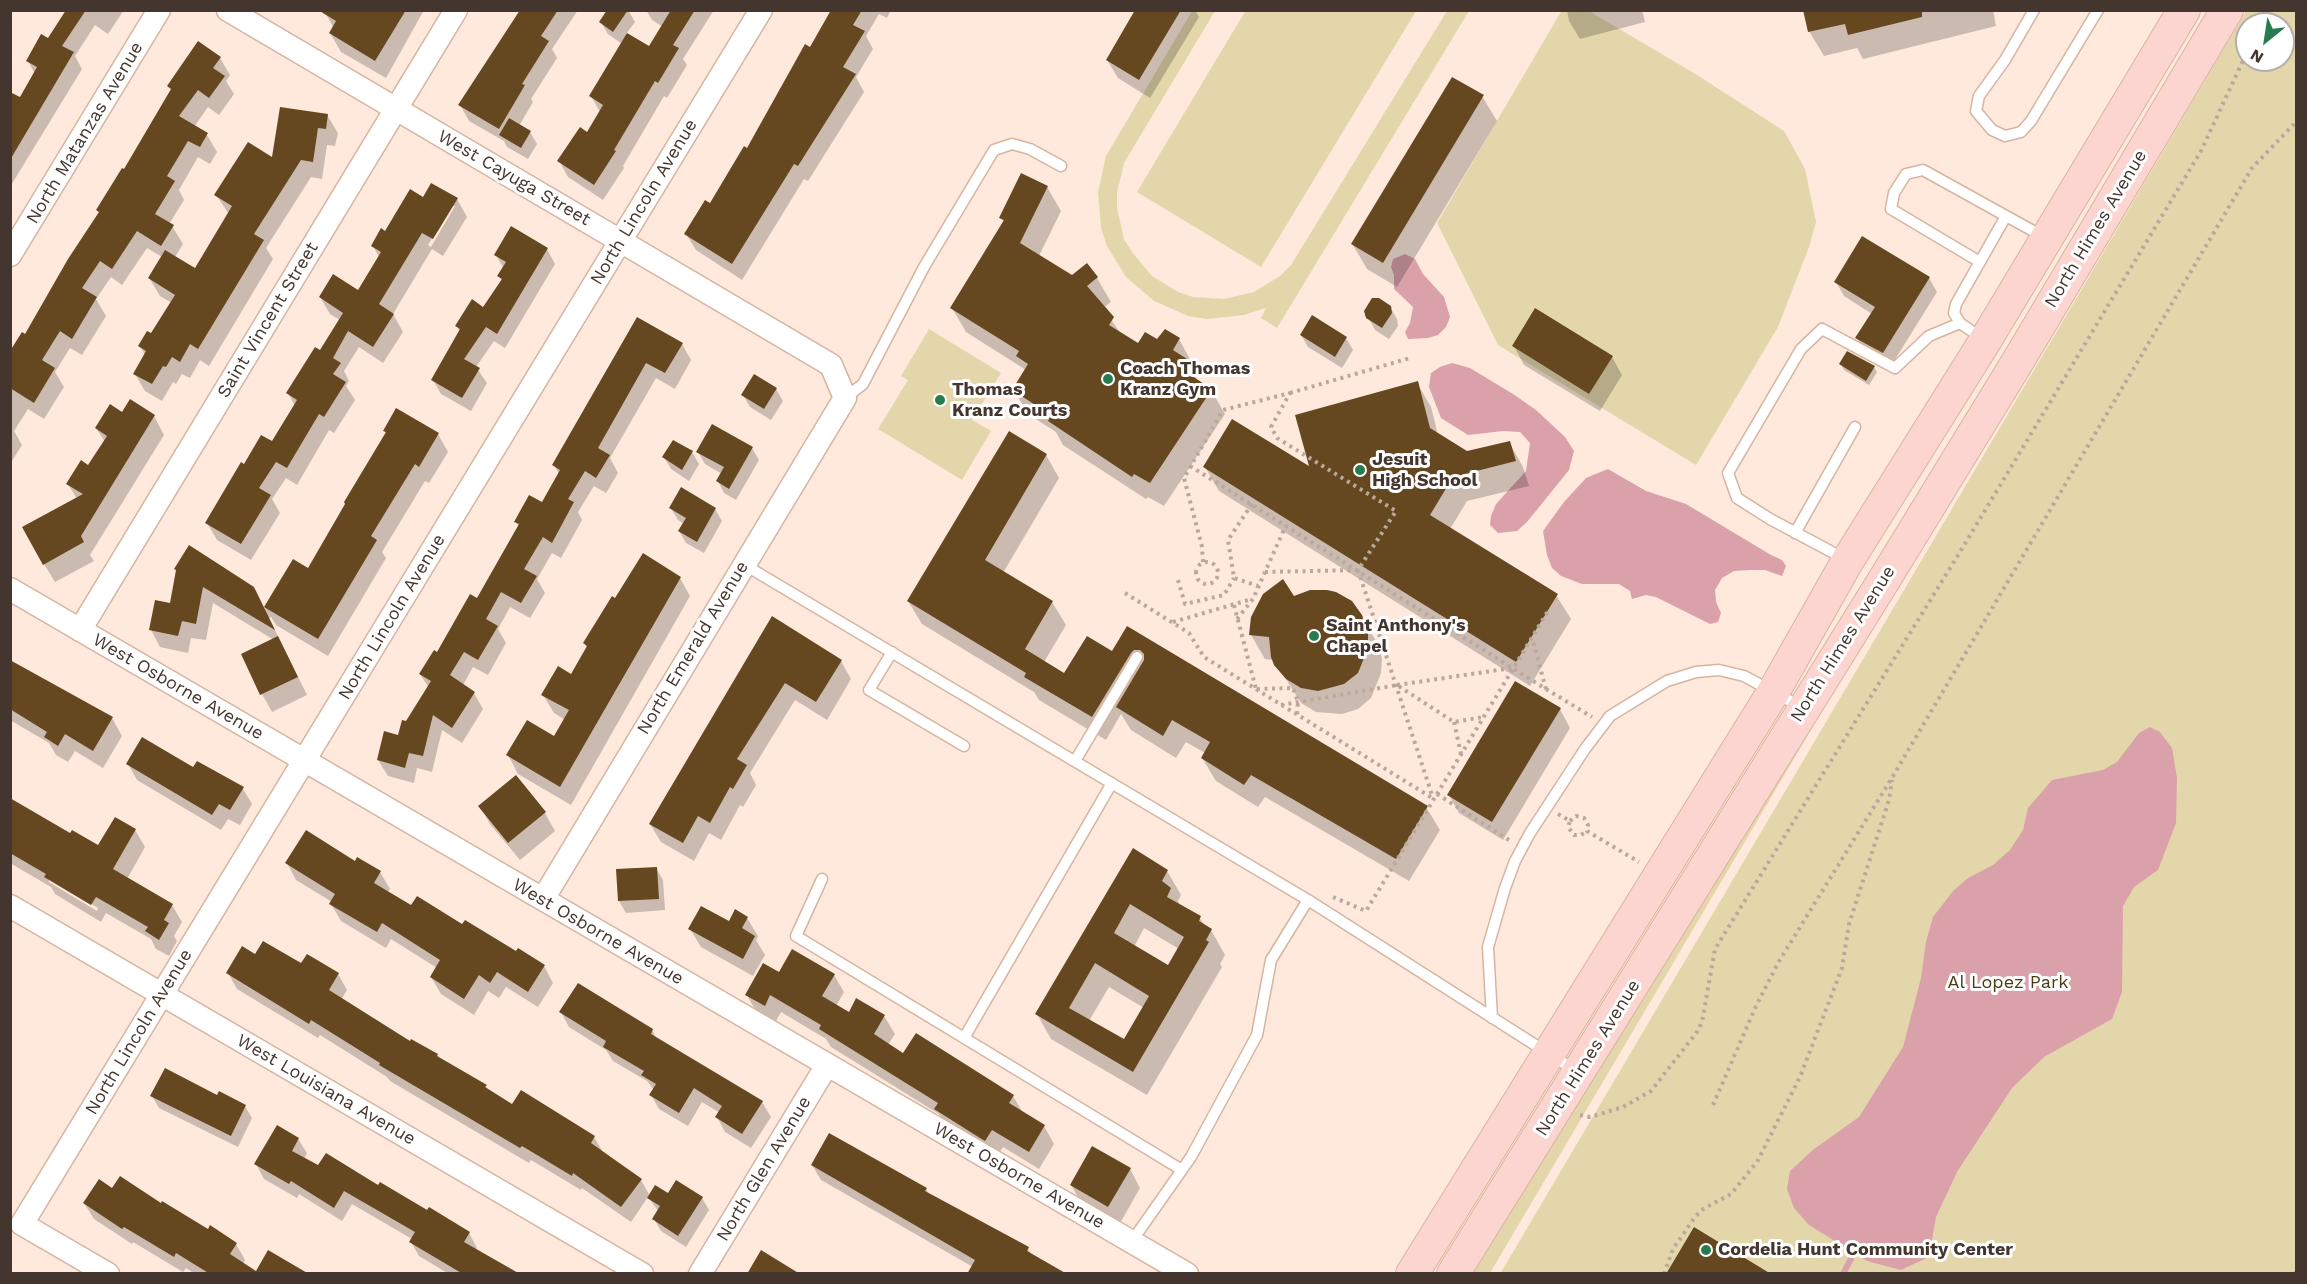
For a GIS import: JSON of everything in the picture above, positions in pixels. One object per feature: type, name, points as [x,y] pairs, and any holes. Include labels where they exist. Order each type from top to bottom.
[{"type":"street","name":"North Matanzas Avenue","points":[[10,255],[159,10]]},
{"type":"street","name":"West Cayuga Street","points":[[228,10],[831,365],[844,398]]},
{"type":"street","name":"Saint Vincent Street","points":[[80,630],[456,10]]},
{"type":"street","name":"North Lincoln Avenue","points":[[108,1274],[22,1224],[761,10]]},
{"type":"street","name":"North Himes Avenue","points":[[1412,1274],[1774,691],[1848,560],[1985,341],[2184,10]]},
{"type":"street","name":"North Himes Avenue","points":[[1453,1274],[1884,580],[2018,361],[2227,10]]},
{"type":"street","points":[[2127,106],[2159,122]]},
{"type":"street","points":[[1985,341],[2018,361]]},
{"type":"street","name":"North Emerald Avenue","points":[[543,899],[844,398]]},
{"type":"street","points":[[1848,560],[1884,580]]},
{"type":"street","name":"West Osborne Avenue","points":[[10,590],[1187,1274]]},
{"type":"street","name":"West Louisiana Avenue","points":[[10,906],[642,1274]]},
{"type":"street","name":"North Glen Avenue","points":[[700,1274],[827,1065]]},
{"type":"lane","points":[[2034,10],[2005,60],[1979,96],[1976,111],[1992,130],[2005,136],[2021,132],[2031,121],[2098,10]]},
{"type":"lane","points":[[844,398],[863,384],[924,267],[994,150],[1012,144],[1030,149],[1061,166]]},
{"type":"lane","points":[[1980,262],[1891,209],[1894,193],[1906,174],[1923,170],[2047,239]]},
{"type":"lane","points":[[1985,341],[1960,322],[1954,313],[1956,304],[2006,216]]},
{"type":"lane","points":[[1848,560],[1795,533],[1737,498],[1728,473],[1801,349],[1822,329],[1895,368],[1929,336],[1960,322]]},
{"type":"lane","points":[[1795,533],[1855,427]]},
{"type":"lane","points":[[743,564],[1308,900],[1579,1073]]},
{"type":"lane","points":[[892,652],[869,690],[964,746]]},
{"type":"lane","points":[[1075,761],[1137,657]]},
{"type":"lane","points":[[1492,1018],[1488,947],[1505,888],[1523,848],[1547,808],[1585,749],[1610,716],[1667,681],[1696,672],[1719,670],[1744,675],[1803,708]]},
{"type":"lane","points":[[964,1038],[1112,783]]},
{"type":"lane","points":[[822,879],[796,936],[1182,1170]]},
{"type":"lane","points":[[1132,1241],[1182,1170],[1257,1035],[1271,960],[1308,900]]},
{"type":"path","points":[[1572,1110],[1585,1117],[1590,1117],[1640,1099],[1651,1091],[1696,1032],[1702,1022],[1715,950],[1960,552],[2201,151],[2238,72]]},
{"type":"path","points":[[1713,1105],[1755,1006],[1778,963],[1893,776],[2252,168],[2296,122]]},
{"type":"path","points":[[1203,562],[1211,562],[1217,566],[1218,578],[1212,583],[1204,584],[1198,579],[1196,570],[1203,562],[1202,546],[1184,478],[1223,410],[1410,358]]},
{"type":"path","points":[[1290,393],[1271,427],[1277,438],[1396,511],[1358,570]]},
{"type":"path","points":[[1190,466],[1604,724]]},
{"type":"path","points":[[1178,580],[1185,604],[1224,595],[1234,578],[1228,540],[1252,504]]},
{"type":"path","points":[[1237,619],[1252,599],[1286,525]]},
{"type":"path","points":[[1264,572],[1358,570]]},
{"type":"path","points":[[1358,570],[1434,799]]},
{"type":"path","points":[[1234,578],[1258,586]]},
{"type":"path","points":[[1125,593],[1189,633],[1204,657],[1434,799]]},
{"type":"path","points":[[1172,622],[1252,599]]},
{"type":"path","points":[[1234,605],[1256,690]]},
{"type":"path","points":[[1366,911],[1548,611]]},
{"type":"path","points":[[1532,637],[1546,689]]},
{"type":"path","points":[[1281,705],[1513,668]]},
{"type":"path","points":[[1397,685],[1454,722],[1484,717]]},
{"type":"path","points":[[1256,690],[1293,688],[1298,702],[1297,715]]},
{"type":"path","points":[[1454,722],[1461,754]]},
{"type":"path","points":[[1664,1274],[1673,1249],[1695,1217],[1703,1209],[1731,1194],[1757,1162],[1800,1077],[1842,968],[1849,924],[1889,800],[1893,776]]},
{"type":"path","points":[[1437,794],[1523,848]]},
{"type":"path","points":[[1547,808],[1570,821]]},
{"type":"path","points":[[1582,816],[1588,825],[1587,831],[1581,836],[1574,835],[1568,827],[1573,817],[1582,816]]},
{"type":"path","points":[[1587,831],[1642,864]]},
{"type":"green space","points":[[1246,10],[1416,11],[1261,267],[1137,192]]},
{"type":"green space","points":[[1562,10],[1589,11],[1697,75],[1784,131],[1805,169],[1816,222],[1809,247],[1778,327],[1696,465],[1498,345],[1437,223]]},
{"type":"green space","points":[[1192,11],[1215,11],[1124,163],[1117,193],[1117,208],[1124,239],[1152,276],[1178,292],[1193,297],[1224,299],[1254,292],[1280,276],[1291,265],[1447,11],[1469,11],[1277,328],[1261,318],[1266,308],[1244,315],[1207,319],[1188,316],[1154,301],[1126,277],[1107,246],[1101,228],[1098,192],[1106,156]]},
{"type":"green space","name":"Al Lopez Park","points":[[2246,11],[2296,11],[2296,1273],[1500,1274],[2235,30],[2235,72],[2295,72],[2295,12]]},
{"type":"green space","name":"Thomas Kranz Courts","points":[[929,329],[1001,373],[972,420],[991,431],[962,480],[878,429],[908,380],[901,376]]},
{"type":"green space","points":[[2000,410],[1490,1273],[1471,1273]]},
{"type":"shaded area","points":[[1405,254],[1415,259],[1423,274],[1444,297],[1450,317],[1446,327],[1438,335],[1408,339],[1405,332],[1410,323],[1413,307],[1394,289],[1394,275],[1391,267],[1393,259]]},
{"type":"shaded area","points":[[1452,363],[1470,368],[1536,410],[1565,437],[1574,451],[1569,470],[1517,531],[1498,533],[1490,525],[1491,516],[1496,504],[1526,471],[1530,443],[1520,432],[1503,431],[1468,435],[1441,418],[1429,387],[1431,373]]},
{"type":"shaded area","points":[[1608,469],[1646,491],[1686,504],[1782,560],[1786,566],[1782,576],[1765,570],[1750,570],[1734,571],[1722,578],[1715,590],[1716,602],[1721,613],[1718,622],[1710,624],[1656,597],[1646,595],[1632,599],[1630,591],[1619,584],[1582,584],[1561,576],[1552,568],[1543,531],[1564,502],[1586,478]]},
{"type":"shaded area","points":[[2150,727],[2160,732],[2172,748],[2177,778],[2176,823],[2158,870],[2134,887],[2123,906],[2122,992],[2112,1019],[2044,1057],[2012,1088],[1957,1172],[1936,1217],[1929,1257],[1901,1270],[1867,1261],[1809,1225],[1794,1208],[1787,1189],[1790,1171],[1814,1149],[1859,1117],[1903,1047],[1921,978],[1926,942],[1933,917],[1953,891],[1968,878],[1993,865],[2010,850],[2023,830],[2028,808],[2052,780],[2103,770],[2117,762],[2139,733]]},
{"type":"building","points":[[66,10],[86,10],[62,46],[74,52],[10,160],[10,92],[20,97],[37,67],[26,61],[41,34],[48,38]]},
{"type":"building","points":[[318,10],[406,10],[375,61],[329,33],[336,21]]},
{"type":"building","points":[[520,10],[558,10],[541,36],[549,41],[522,84],[525,85],[499,129],[458,105]]},
{"type":"building","points":[[607,10],[628,10],[613,32],[599,22]]},
{"type":"building","points":[[671,10],[695,10],[673,45],[679,48],[658,83],[655,81],[594,185],[557,161],[580,127],[587,132],[603,105],[589,96],[627,33],[649,46]]},
{"type":"building","points":[[831,10],[862,10],[853,25],[865,31],[843,67],[856,74],[798,166],[794,164],[732,264],[684,234],[705,200],[710,203],[744,146],[747,148],[805,44],[810,47]]},
{"type":"building","points":[[1135,10],[1181,10],[1139,80],[1106,60]]},
{"type":"building","points":[[1803,10],[1922,10],[1922,17],[1848,35],[1845,24],[1808,32]]},
{"type":"building","points":[[198,41],[221,57],[213,68],[225,76],[209,98],[198,90],[179,116],[208,133],[200,147],[188,141],[167,176],[175,181],[155,214],[174,225],[161,246],[137,231],[112,269],[100,261],[82,288],[97,297],[72,339],[60,331],[42,360],[55,368],[34,403],[10,388],[10,351],[22,332],[25,334],[68,259],[99,212],[96,210],[122,168],[124,169],[171,89],[167,86]]},
{"type":"building","points":[[1452,77],[1484,95],[1383,263],[1351,244]]},
{"type":"building","points":[[280,107],[328,114],[326,129],[318,128],[313,162],[301,160],[254,234],[264,240],[198,349],[190,344],[180,362],[172,357],[166,367],[163,366],[152,384],[133,374],[146,351],[138,346],[147,331],[151,333],[175,295],[148,278],[165,250],[195,268],[232,206],[214,195],[248,142],[272,157]]},
{"type":"building","points":[[509,118],[531,131],[521,148],[499,135]]},
{"type":"building","name":"Coach Thomas Kranz Gym","points":[[1021,173],[1048,186],[1020,243],[1072,275],[1087,263],[1098,277],[1087,286],[1114,317],[1109,325],[1138,343],[1145,332],[1157,339],[1165,329],[1180,338],[1173,350],[1187,359],[1181,369],[1212,389],[1150,483],[1134,474],[1132,477],[1048,421],[1051,415],[1012,390],[1028,364],[1016,356],[1019,351],[950,308],[1004,220],[999,218]]},
{"type":"building","points":[[431,183],[458,198],[433,239],[422,233],[379,304],[394,314],[373,347],[348,331],[333,358],[341,363],[333,374],[346,382],[324,417],[319,414],[287,468],[276,462],[259,488],[271,495],[241,544],[205,523],[241,462],[244,464],[261,435],[272,441],[297,400],[286,393],[315,347],[320,350],[343,313],[319,297],[333,274],[358,290],[381,252],[371,246],[381,228],[385,231],[410,189],[423,197]]},
{"type":"building","points":[[511,226],[548,248],[497,334],[486,327],[464,359],[480,368],[462,398],[431,380],[460,329],[455,326],[472,299],[483,307],[502,279],[497,276],[506,262],[494,255]]},
{"type":"building","points":[[1862,236],[1930,277],[1883,353],[1855,338],[1875,307],[1834,282]]},
{"type":"building","points":[[1372,298],[1379,298],[1391,306],[1392,313],[1382,328],[1366,318],[1364,311]]},
{"type":"building","points":[[1535,308],[1613,356],[1589,394],[1512,346]]},
{"type":"building","points":[[1312,315],[1347,337],[1335,357],[1300,335]]},
{"type":"building","points":[[637,317],[683,343],[665,373],[646,363],[598,448],[610,455],[596,478],[585,471],[568,499],[574,502],[552,543],[543,537],[524,569],[537,576],[521,603],[501,592],[486,619],[498,626],[478,660],[464,652],[450,675],[475,692],[452,728],[433,715],[423,756],[409,753],[405,768],[377,760],[384,731],[398,735],[402,720],[406,721],[431,681],[419,674],[434,650],[437,652],[470,594],[477,598],[519,524],[514,522],[529,495],[542,502],[560,470],[552,465]]},
{"type":"building","points":[[1847,351],[1875,366],[1866,381],[1839,364]]},
{"type":"building","points":[[754,374],[777,388],[764,409],[741,395]]},
{"type":"building","points":[[1418,381],[1430,428],[1467,451],[1510,441],[1516,461],[1453,477],[1430,515],[1558,594],[1516,662],[1203,467],[1232,419],[1309,466],[1295,415]]},
{"type":"building","points":[[130,399],[155,415],[81,536],[84,542],[43,565],[22,527],[83,494],[66,484],[81,460],[88,465],[107,436],[95,428],[110,404],[122,412]]},
{"type":"building","points":[[396,408],[439,433],[419,467],[415,464],[371,536],[377,540],[318,639],[264,607],[293,559],[308,568],[386,432],[383,431]]},
{"type":"building","points":[[712,424],[753,447],[729,489],[716,481],[724,467],[696,452]]},
{"type":"building","points":[[1009,431],[1047,454],[985,560],[1053,601],[1025,649],[1064,673],[1087,636],[1112,651],[1127,626],[1428,806],[1396,859],[1251,775],[1244,785],[1201,758],[1210,742],[1172,720],[1163,736],[1116,707],[1144,660],[1144,654],[1140,650],[1134,650],[1131,653],[1092,717],[1024,677],[1026,673],[907,601]]},
{"type":"building","points":[[673,440],[693,451],[682,470],[662,457]]},
{"type":"building","points":[[681,487],[716,508],[697,542],[678,531],[686,518],[669,508]]},
{"type":"building","points":[[189,545],[254,587],[275,630],[203,587],[196,624],[182,621],[178,636],[149,630],[155,600],[170,603],[176,570],[174,569]]},
{"type":"building","points":[[643,553],[681,577],[560,787],[506,755],[527,720],[554,736],[569,710],[541,695],[558,666],[571,674],[587,646],[583,643],[612,596],[615,598]]},
{"type":"building","name":"Saint Anthony's Chapel","points":[[1283,579],[1294,596],[1310,590],[1336,592],[1352,601],[1362,615],[1368,632],[1368,648],[1358,673],[1344,684],[1318,691],[1301,688],[1286,679],[1274,665],[1269,637],[1249,635],[1251,617],[1263,594]]},
{"type":"building","points":[[772,616],[842,660],[816,702],[785,683],[737,759],[747,765],[733,789],[730,787],[710,823],[698,816],[683,843],[649,824]]},
{"type":"building","points":[[278,636],[298,677],[260,695],[241,654]]},
{"type":"building","points":[[10,660],[113,717],[93,751],[65,734],[58,746],[44,737],[47,732],[10,709]]},
{"type":"building","points":[[1515,681],[1561,708],[1492,822],[1447,795]]},
{"type":"building","points":[[142,737],[193,767],[197,761],[244,787],[230,810],[219,804],[212,815],[126,764]]},
{"type":"building","points":[[516,775],[546,812],[508,843],[478,806]]},
{"type":"building","points":[[10,798],[70,833],[72,830],[98,845],[115,817],[136,829],[113,869],[173,904],[164,920],[169,923],[159,940],[145,931],[148,927],[96,897],[91,905],[44,877],[46,874],[10,853]]},
{"type":"building","points":[[306,830],[355,861],[357,857],[381,871],[374,883],[411,905],[417,896],[462,924],[465,920],[516,951],[518,948],[545,965],[528,992],[497,972],[490,983],[479,975],[464,999],[430,977],[440,960],[382,923],[377,932],[329,904],[335,894],[285,863]]},
{"type":"building","points":[[1133,848],[1168,870],[1162,881],[1171,888],[1167,897],[1201,916],[1199,921],[1212,929],[1206,940],[1209,942],[1133,1072],[1035,1014]],"holes":[[[1130,904],[1184,937],[1168,965],[1114,933]],[[1095,963],[1149,996],[1124,1039],[1069,1008]]]},
{"type":"building","points":[[657,867],[659,899],[618,901],[616,869]]},
{"type":"building","points":[[701,906],[729,921],[735,909],[748,917],[742,928],[755,936],[743,959],[688,929]]},
{"type":"building","points":[[263,941],[301,963],[307,954],[339,973],[329,990],[410,1041],[411,1039],[438,1054],[437,1056],[487,1085],[485,1087],[512,1104],[521,1090],[595,1136],[591,1143],[642,1179],[621,1207],[573,1173],[572,1176],[522,1146],[520,1148],[379,1065],[380,1063],[311,1020],[309,1024],[226,973],[242,946],[255,954]]},
{"type":"building","points":[[792,949],[835,974],[822,996],[849,1012],[856,998],[885,1015],[874,1034],[903,1053],[916,1033],[1014,1095],[1009,1103],[1045,1125],[1029,1152],[992,1130],[985,1141],[980,1138],[934,1109],[938,1103],[819,1029],[821,1025],[770,995],[765,1006],[745,995],[763,963],[779,972]]},
{"type":"building","points":[[578,983],[653,1029],[651,1034],[763,1101],[742,1134],[715,1117],[722,1106],[694,1088],[679,1113],[649,1095],[656,1084],[641,1075],[644,1071],[603,1047],[606,1041],[559,1012]]},
{"type":"building","points":[[165,1068],[217,1095],[219,1091],[246,1105],[231,1136],[150,1096]]},
{"type":"building","points":[[277,1125],[299,1138],[292,1151],[318,1165],[326,1153],[378,1185],[380,1182],[427,1210],[429,1207],[470,1232],[464,1242],[520,1274],[463,1274],[409,1242],[415,1232],[344,1191],[334,1208],[291,1181],[289,1184],[254,1164]]},
{"type":"building","points":[[829,1133],[927,1188],[925,1191],[1029,1247],[1027,1251],[1067,1274],[967,1274],[975,1260],[811,1165]]},
{"type":"building","points":[[1092,1146],[1131,1168],[1108,1207],[1070,1185]]},
{"type":"building","points":[[120,1176],[161,1203],[162,1201],[208,1229],[210,1225],[237,1243],[230,1254],[256,1271],[268,1250],[309,1274],[210,1274],[176,1253],[174,1257],[124,1227],[122,1229],[83,1203],[99,1179],[112,1188]]},
{"type":"building","points":[[676,1180],[703,1197],[678,1236],[652,1219],[660,1206],[647,1198],[655,1185],[668,1193]]},
{"type":"building","name":"Cordelia Hunt Community Center","points":[[1694,1227],[1771,1274],[1666,1274]]},
{"type":"building","points":[[761,1250],[800,1274],[747,1274]]},
{"type":"waterway","points":[[1843,1274],[1854,1253]]},
{"type":"place","name":"Coach Thomas Kranz Gym","points":[[1108,379]]},
{"type":"place","name":"Thomas Kranz Courts","points":[[940,400]]},
{"type":"place","name":"Jesuit High School","points":[[1360,470]]},
{"type":"place","name":"Saint Anthony's Chapel","points":[[1314,636]]},
{"type":"place","name":"Cordelia Hunt Community Center","points":[[1706,1250]]}]
